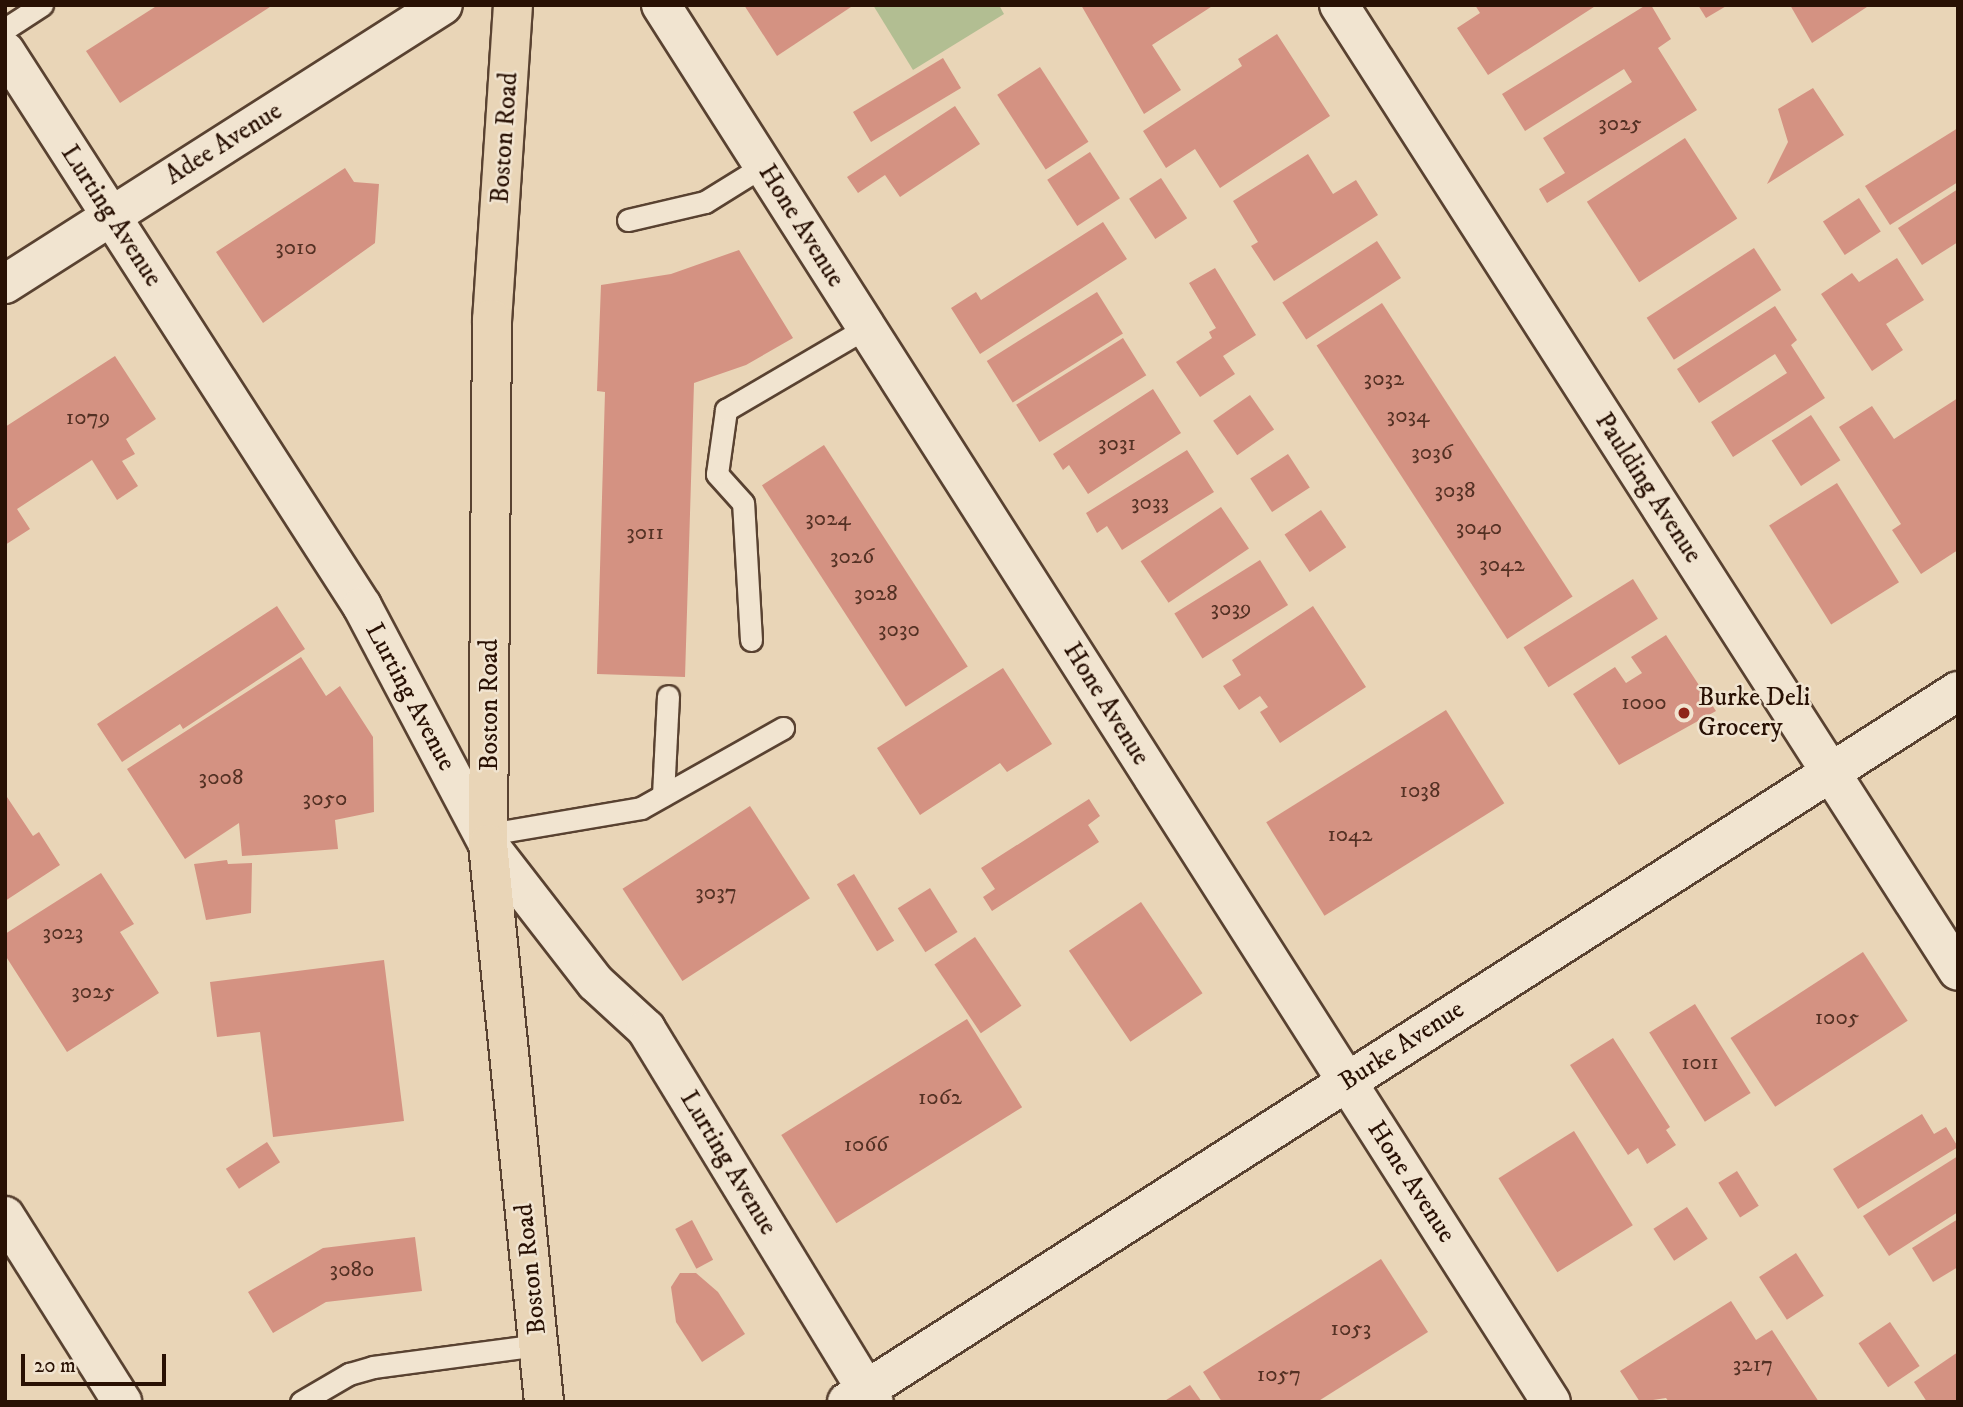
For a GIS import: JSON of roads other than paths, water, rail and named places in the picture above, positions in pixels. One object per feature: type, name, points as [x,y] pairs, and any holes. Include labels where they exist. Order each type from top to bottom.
[{"type":"main road","name":"Boston Road","points":[[513,5],[492,319],[488,839],[544,1402]]},
{"type":"street","name":"Adee Avenue","points":[[5,284],[443,5]]},
{"type":"street","name":"Hone Avenue","points":[[661,5],[1552,1402]]},
{"type":"street","name":"Paulding Avenue","points":[[1339,5],[1958,971]]},
{"type":"street","name":"Lurting Avenue","points":[[5,51],[362,606],[488,839],[596,983],[646,1030],[862,1398]]},
{"type":"street","name":"Burke Avenue","points":[[862,1398],[1347,1082],[1958,691]]},
{"type":"street","points":[[5,1216],[122,1402]]},
{"type":"lane","points":[[5,29],[42,5]]},
{"type":"lane","points":[[628,220],[705,202],[763,166]]},
{"type":"lane","points":[[751,640],[743,503],[717,474],[726,410],[866,328]]},
{"type":"lane","points":[[663,795],[668,696]]},
{"type":"lane","points":[[488,839],[641,808],[783,729]]},
{"type":"lane","points":[[301,1402],[349,1374],[373,1367],[538,1345]]},
{"type":"place","name":"Burke Deli Grocery","points":[[1684,713]]}]
